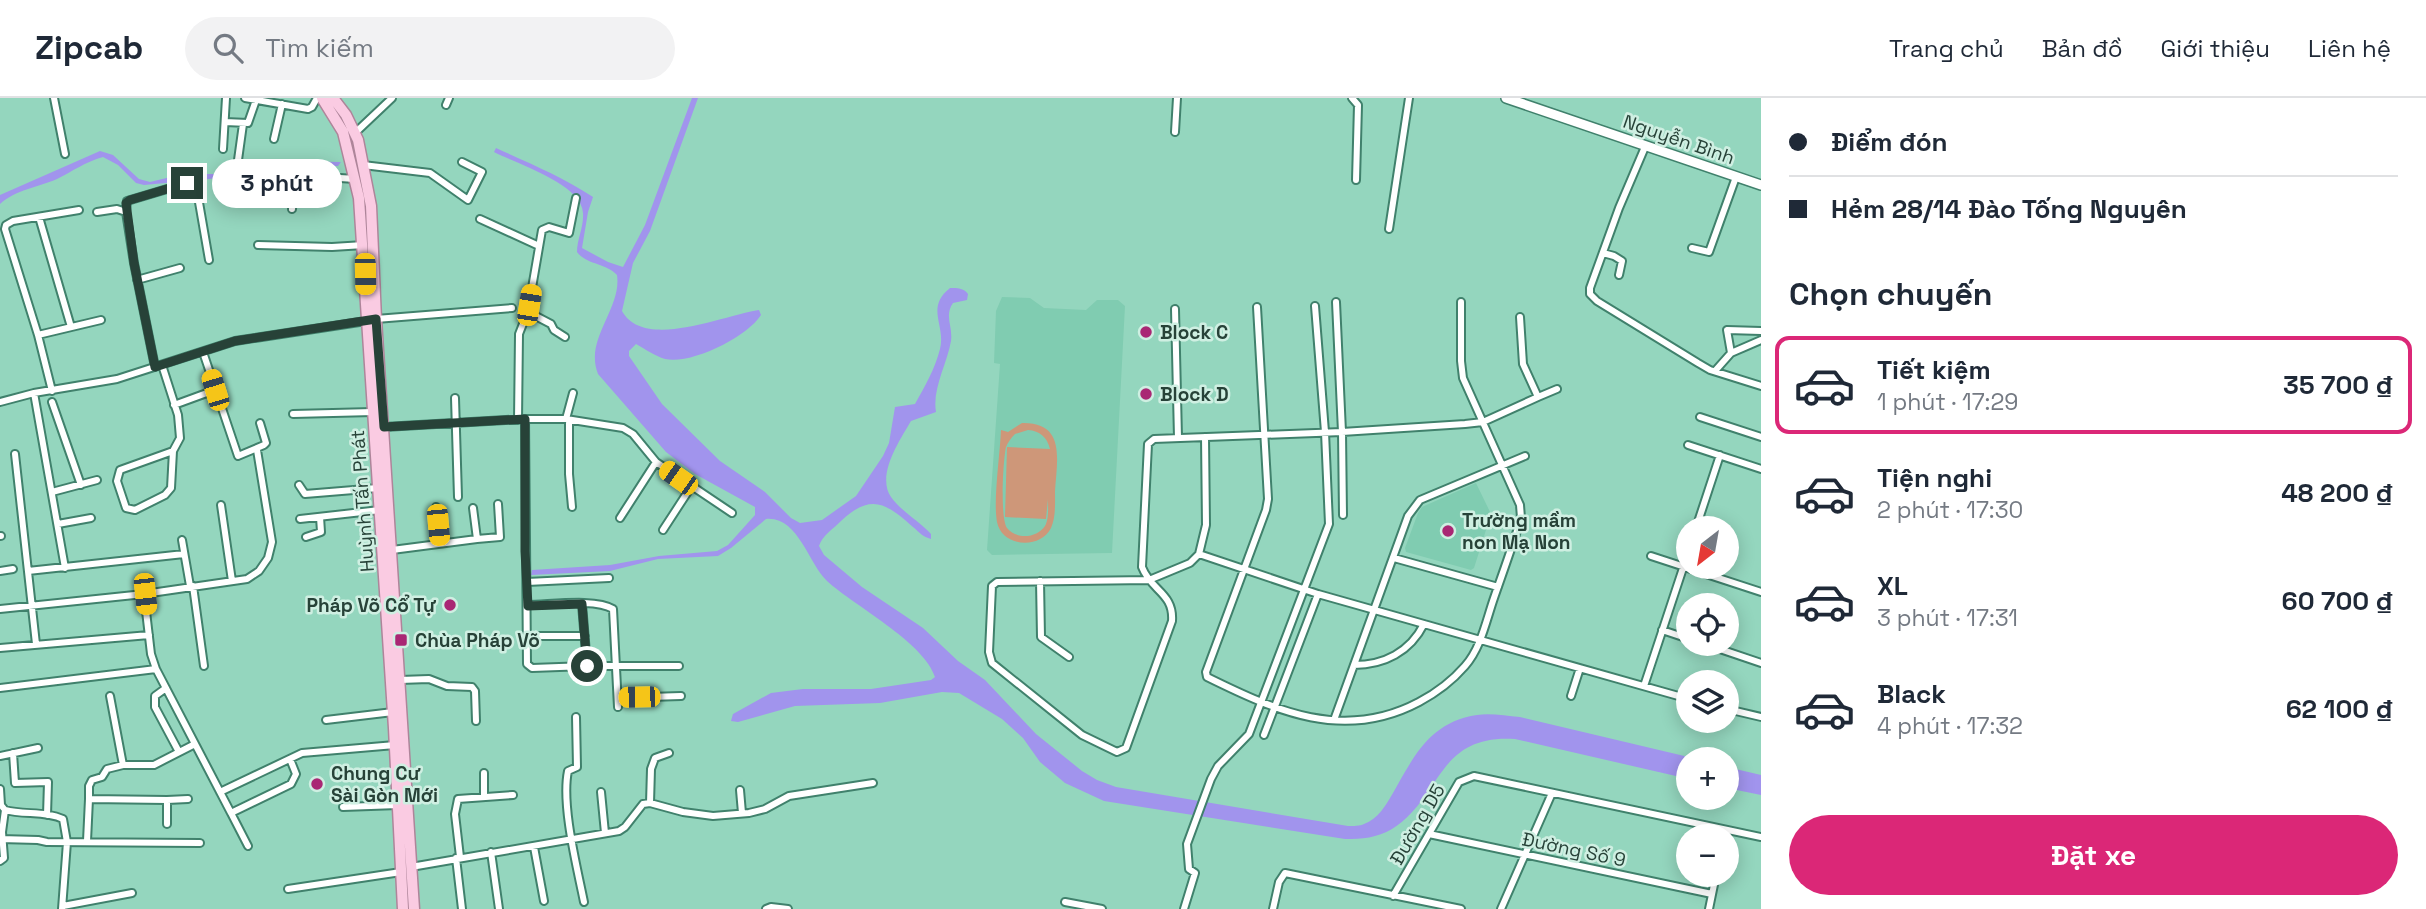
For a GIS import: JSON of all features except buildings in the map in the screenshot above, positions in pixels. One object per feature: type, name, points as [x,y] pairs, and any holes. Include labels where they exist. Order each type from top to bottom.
[{"type":"main road","name":"Huỳnh Tấn Phát","points":[[319,98],[343,132],[359,198],[384,427],[392,550],[393,712],[403,909]]},
{"type":"main road","name":"Huỳnh Tấn Phát","points":[[334,98],[355,133],[371,206],[373,412],[380,510],[400,680],[414,909]]},
{"type":"main road","name":"Nguyễn Bình","points":[[1506,98],[1761,185]]},
{"type":"street","points":[[54,98],[65,154]]},
{"type":"street","points":[[223,149],[226,98]]},
{"type":"street","points":[[245,98],[308,108],[319,98]]},
{"type":"street","points":[[355,133],[392,98]]},
{"type":"street","points":[[1175,132],[1177,98]]},
{"type":"street","points":[[1352,98],[1358,105],[1356,180]]},
{"type":"street","points":[[1389,229],[1409,98]]},
{"type":"street","points":[[225,122],[243,124],[249,121],[256,100]]},
{"type":"street","points":[[274,139],[282,104]]},
{"type":"street","points":[[238,160],[243,124]]},
{"type":"street","points":[[1645,147],[1619,208],[1590,294],[1664,344],[1715,371],[1761,386]]},
{"type":"street","points":[[363,165],[430,173],[468,200],[482,172],[462,162]]},
{"type":"street","points":[[292,209],[295,175],[355,179]]},
{"type":"street","points":[[1692,248],[1709,252],[1736,177]]},
{"type":"street","points":[[173,451],[120,470],[117,481],[126,508],[135,510],[169,492],[173,451],[180,438],[174,405],[159,366],[137,280],[125,212],[127,201],[187,183],[196,185],[209,260]]},
{"type":"street","points":[[576,198],[569,233],[545,227],[542,230],[528,312],[519,334],[528,606],[527,664],[529,667],[679,666]]},
{"type":"street","points":[[97,212],[117,209],[125,212]]},
{"type":"street","points":[[52,391],[38,335],[5,229],[6,225],[13,221],[79,210]]},
{"type":"street","points":[[39,217],[71,327]]},
{"type":"street","points":[[480,219],[539,246]]},
{"type":"street","points":[[258,245],[363,245]]},
{"type":"street","points":[[1603,253],[1622,261],[1619,275]]},
{"type":"street","points":[[137,280],[180,268]]},
{"type":"street","points":[[1336,302],[1343,515]]},
{"type":"street","points":[[1257,307],[1268,499],[1206,672],[1207,677],[1274,708],[1307,718],[1334,720],[1373,719],[1419,702],[1439,690],[1466,666],[1480,640],[1521,517],[1520,505],[1463,377],[1461,302]]},
{"type":"street","points":[[1184,909],[1195,873],[1189,869],[1187,844],[1211,779],[1218,766],[1249,734],[1329,524],[1315,306]]},
{"type":"street","points":[[0,402],[34,393],[117,379],[235,341],[371,320],[512,308]]},
{"type":"street","points":[[1175,309],[1178,438]]},
{"type":"street","points":[[528,312],[551,324],[556,332],[565,337]]},
{"type":"street","points":[[1520,317],[1523,364],[1538,397]]},
{"type":"street","points":[[38,335],[101,320]]},
{"type":"street","points":[[1731,353],[1727,330],[1761,331]]},
{"type":"street","points":[[1715,371],[1731,353],[1761,340]]},
{"type":"street","points":[[203,352],[238,456],[257,450],[266,443],[260,423]]},
{"type":"street","points":[[1205,437],[1206,525],[1199,554],[1190,564],[1149,580],[993,584],[992,663],[1082,735],[1117,752],[1126,748],[1172,621],[1173,609],[1169,601],[1149,580],[1141,563],[1148,444],[1154,439],[1325,432],[1342,432],[1483,422],[1557,388]]},
{"type":"street","points":[[174,405],[215,390]]},
{"type":"street","points":[[34,393],[65,568]]},
{"type":"street","points":[[572,507],[567,420],[573,393]]},
{"type":"street","points":[[455,398],[458,423],[458,497]]},
{"type":"street","points":[[52,402],[81,485]]},
{"type":"street","points":[[293,414],[373,412]]},
{"type":"street","points":[[1700,417],[1761,436]]},
{"type":"street","points":[[384,427],[522,419],[567,420],[630,431],[656,462],[733,513]]},
{"type":"street","points":[[1688,445],[1761,469]]},
{"type":"street","points":[[0,609],[145,594],[247,579],[259,571],[268,558],[272,542],[257,450]]},
{"type":"street","points":[[15,454],[36,643]]},
{"type":"street","points":[[1700,516],[1720,455]]},
{"type":"street","points":[[1334,720],[1408,516],[1420,500],[1525,456]]},
{"type":"street","points":[[620,518],[656,462]]},
{"type":"street","points":[[52,492],[97,480]]},
{"type":"street","points":[[299,485],[305,494],[378,488]]},
{"type":"street","points":[[663,530],[691,487]]},
{"type":"street","points":[[392,550],[500,536],[498,504]]},
{"type":"street","points":[[221,505],[232,581]]},
{"type":"street","points":[[436,507],[440,543]]},
{"type":"street","points":[[473,508],[477,539]]},
{"type":"street","points":[[300,519],[380,510]]},
{"type":"street","points":[[306,537],[321,532],[320,517]]},
{"type":"street","points":[[58,524],[91,518]]},
{"type":"street","points":[[182,540],[204,666]]},
{"type":"street","points":[[27,571],[184,554]]},
{"type":"street","points":[[1199,554],[1304,590],[1676,695]]},
{"type":"street","points":[[1651,556],[1676,564]]},
{"type":"street","points":[[1394,558],[1498,587]]},
{"type":"street","points":[[0,571],[13,569]]},
{"type":"street","points":[[527,582],[609,578]]},
{"type":"street","points":[[1644,686],[1679,579]]},
{"type":"street","points":[[1722,579],[1761,592]]},
{"type":"street","points":[[1040,581],[1041,637],[1069,657]]},
{"type":"street","points":[[145,594],[156,669],[248,846]]},
{"type":"street","points":[[1264,735],[1318,594]]},
{"type":"street","points":[[528,606],[582,604],[606,605],[613,609],[618,706]]},
{"type":"street","points":[[582,604],[587,666]]},
{"type":"street","points":[[1354,665],[1378,663],[1392,658],[1415,640],[1424,624]]},
{"type":"street","points":[[1662,630],[1676,635]]},
{"type":"street","points":[[0,648],[149,635]]},
{"type":"street","points":[[527,636],[585,636]]},
{"type":"street","points":[[1739,656],[1761,663]]},
{"type":"street","points":[[1571,696],[1580,668]]},
{"type":"street","points":[[0,688],[156,669]]},
{"type":"street","points":[[400,680],[429,679],[446,686],[472,687],[475,691],[476,721]]},
{"type":"street","points":[[166,688],[155,696],[155,707],[179,752]]},
{"type":"street","points":[[110,696],[123,765]]},
{"type":"street","points":[[618,698],[681,696]]},
{"type":"street","points":[[326,720],[393,712]]},
{"type":"street","points":[[1739,712],[1761,717]]},
{"type":"street","points":[[576,717],[577,766],[568,771],[566,783],[572,839],[584,902]]},
{"type":"street","points":[[87,841],[89,786],[92,780],[102,777],[107,769],[123,765],[154,765],[195,744]]},
{"type":"street","points":[[220,792],[302,753],[395,745]]},
{"type":"street","points":[[0,756],[38,748]]},
{"type":"street","points":[[650,803],[652,764],[655,758],[669,752]]},
{"type":"street","points":[[13,754],[15,783],[48,782],[47,815]]},
{"type":"street","points":[[231,813],[291,784],[296,774],[290,759]]},
{"type":"street","points":[[484,797],[485,773]]},
{"type":"street","name":"Đường D5","points":[[1393,896],[1459,782],[1474,776],[1552,793]]},
{"type":"street","points":[[411,867],[534,847],[622,829],[641,806],[650,803],[703,816],[742,813],[765,809],[789,796],[873,783]]},
{"type":"street","points":[[0,789],[1,805],[5,810],[63,819],[67,842],[63,907],[132,893]]},
{"type":"street","points":[[740,790],[742,813]]},
{"type":"street","points":[[601,792],[605,833]]},
{"type":"street","points":[[1501,909],[1552,793],[1686,824]]},
{"type":"street","points":[[462,909],[455,814],[457,800],[513,795]]},
{"type":"street","points":[[89,799],[188,799]]},
{"type":"street","points":[[167,800],[167,824]]},
{"type":"street","points":[[343,807],[398,806]]},
{"type":"street","points":[[0,860],[4,858],[1,839],[5,810]]},
{"type":"street","name":"Đường Số 9","points":[[1429,834],[1712,894]]},
{"type":"street","points":[[1739,835],[1761,837]]},
{"type":"street","points":[[1,839],[200,844]]},
{"type":"street","points":[[534,847],[544,901]]},
{"type":"street","points":[[491,852],[499,909]]},
{"type":"street","points":[[288,889],[401,872]]},
{"type":"street","points":[[1273,909],[1281,877],[1289,873],[1461,909]]},
{"type":"street","points":[[1709,909],[1713,887]]},
{"type":"street","points":[[1065,902],[1102,909]]},
{"type":"street","points":[[766,909],[788,909]]},
{"type":"shaded area","points":[[692,98],[698,98],[650,231],[633,263],[622,311],[633,323],[666,330],[759,310],[761,315],[744,332],[703,354],[676,360],[665,359],[636,344],[629,351],[629,356],[662,404],[720,461],[765,492],[791,518],[800,523],[822,520],[856,496],[889,443],[895,407],[915,404],[933,370],[940,349],[937,310],[943,295],[950,288],[960,289],[968,294],[967,300],[953,303],[950,308],[951,341],[936,394],[936,412],[911,421],[891,458],[886,479],[891,497],[931,534],[931,539],[923,536],[895,512],[878,504],[870,504],[852,512],[825,536],[819,546],[824,555],[862,587],[923,628],[958,661],[985,680],[1036,734],[1097,780],[1116,787],[1358,826],[1369,822],[1381,811],[1416,754],[1435,733],[1461,719],[1488,714],[1520,717],[1676,754],[1676,776],[1515,739],[1489,740],[1470,746],[1455,757],[1409,816],[1392,829],[1369,837],[1345,839],[1104,801],[1065,783],[1040,762],[1023,738],[1002,719],[959,693],[942,692],[880,703],[795,706],[738,722],[731,721],[733,714],[771,693],[803,689],[871,689],[931,680],[935,677],[928,664],[903,638],[827,581],[794,533],[777,520],[766,519],[718,556],[658,559],[610,571],[531,575],[532,570],[610,565],[659,556],[717,551],[728,545],[755,515],[755,507],[695,474],[666,452],[598,374],[596,349],[614,300],[617,275],[577,252],[583,213],[580,203],[572,193],[547,176],[494,152],[496,148],[593,197],[582,248],[608,262],[623,267],[645,225]]},
{"type":"shaded area","points":[[100,151],[113,155],[139,179],[150,182],[183,174],[230,174],[257,164],[284,161],[341,162],[338,166],[264,166],[230,177],[144,185],[136,183],[118,165],[103,157],[57,179],[13,195],[0,204],[0,195]]},
{"type":"shaded area","points":[[1002,297],[1030,298],[1044,308],[1086,310],[1097,300],[1118,300],[1125,306],[1112,553],[992,555],[987,550],[1000,364],[994,363],[996,311]]},
{"type":"shaded area","points":[[1022,423],[1036,424],[1046,429],[1056,445],[1053,524],[1039,540],[1022,543],[1013,541],[1000,530],[997,522],[996,490],[1001,430],[1008,432]],"holes":[[[1032,431],[1042,435],[1050,449],[1007,447],[1005,517],[1046,519],[1048,499],[1048,516],[1045,526],[1037,533],[1021,536],[1007,528],[1003,513],[1005,454],[1007,445],[1015,434]]]},
{"type":"shaded area","name":"Trường mầm non Mạ Non","points":[[1476,483],[1491,514],[1474,568],[1471,570],[1406,552],[1405,548],[1422,507]]},
{"type":"shaded area","points":[[1739,770],[1761,775],[1761,795],[1739,790]]},
{"type":"place","name":"Block C","points":[[1146,332]]},
{"type":"place","name":"Block D","points":[[1146,394]]},
{"type":"place","name":"Trường mầm non Mạ Non","points":[[1448,531]]},
{"type":"place","name":"Pháp Võ Cổ Tự","points":[[450,605]]},
{"type":"place","name":"Chùa Pháp Võ","points":[[401,640]]},
{"type":"place","name":"Chung Cư Sài Gòn Mới","points":[[317,784]]},
{"type":"route","points":[[187,183],[126,203],[125,212],[134,263],[155,367],[235,341],[376,319],[384,427],[525,419],[525,551],[528,606],[582,604],[587,666]]}]
